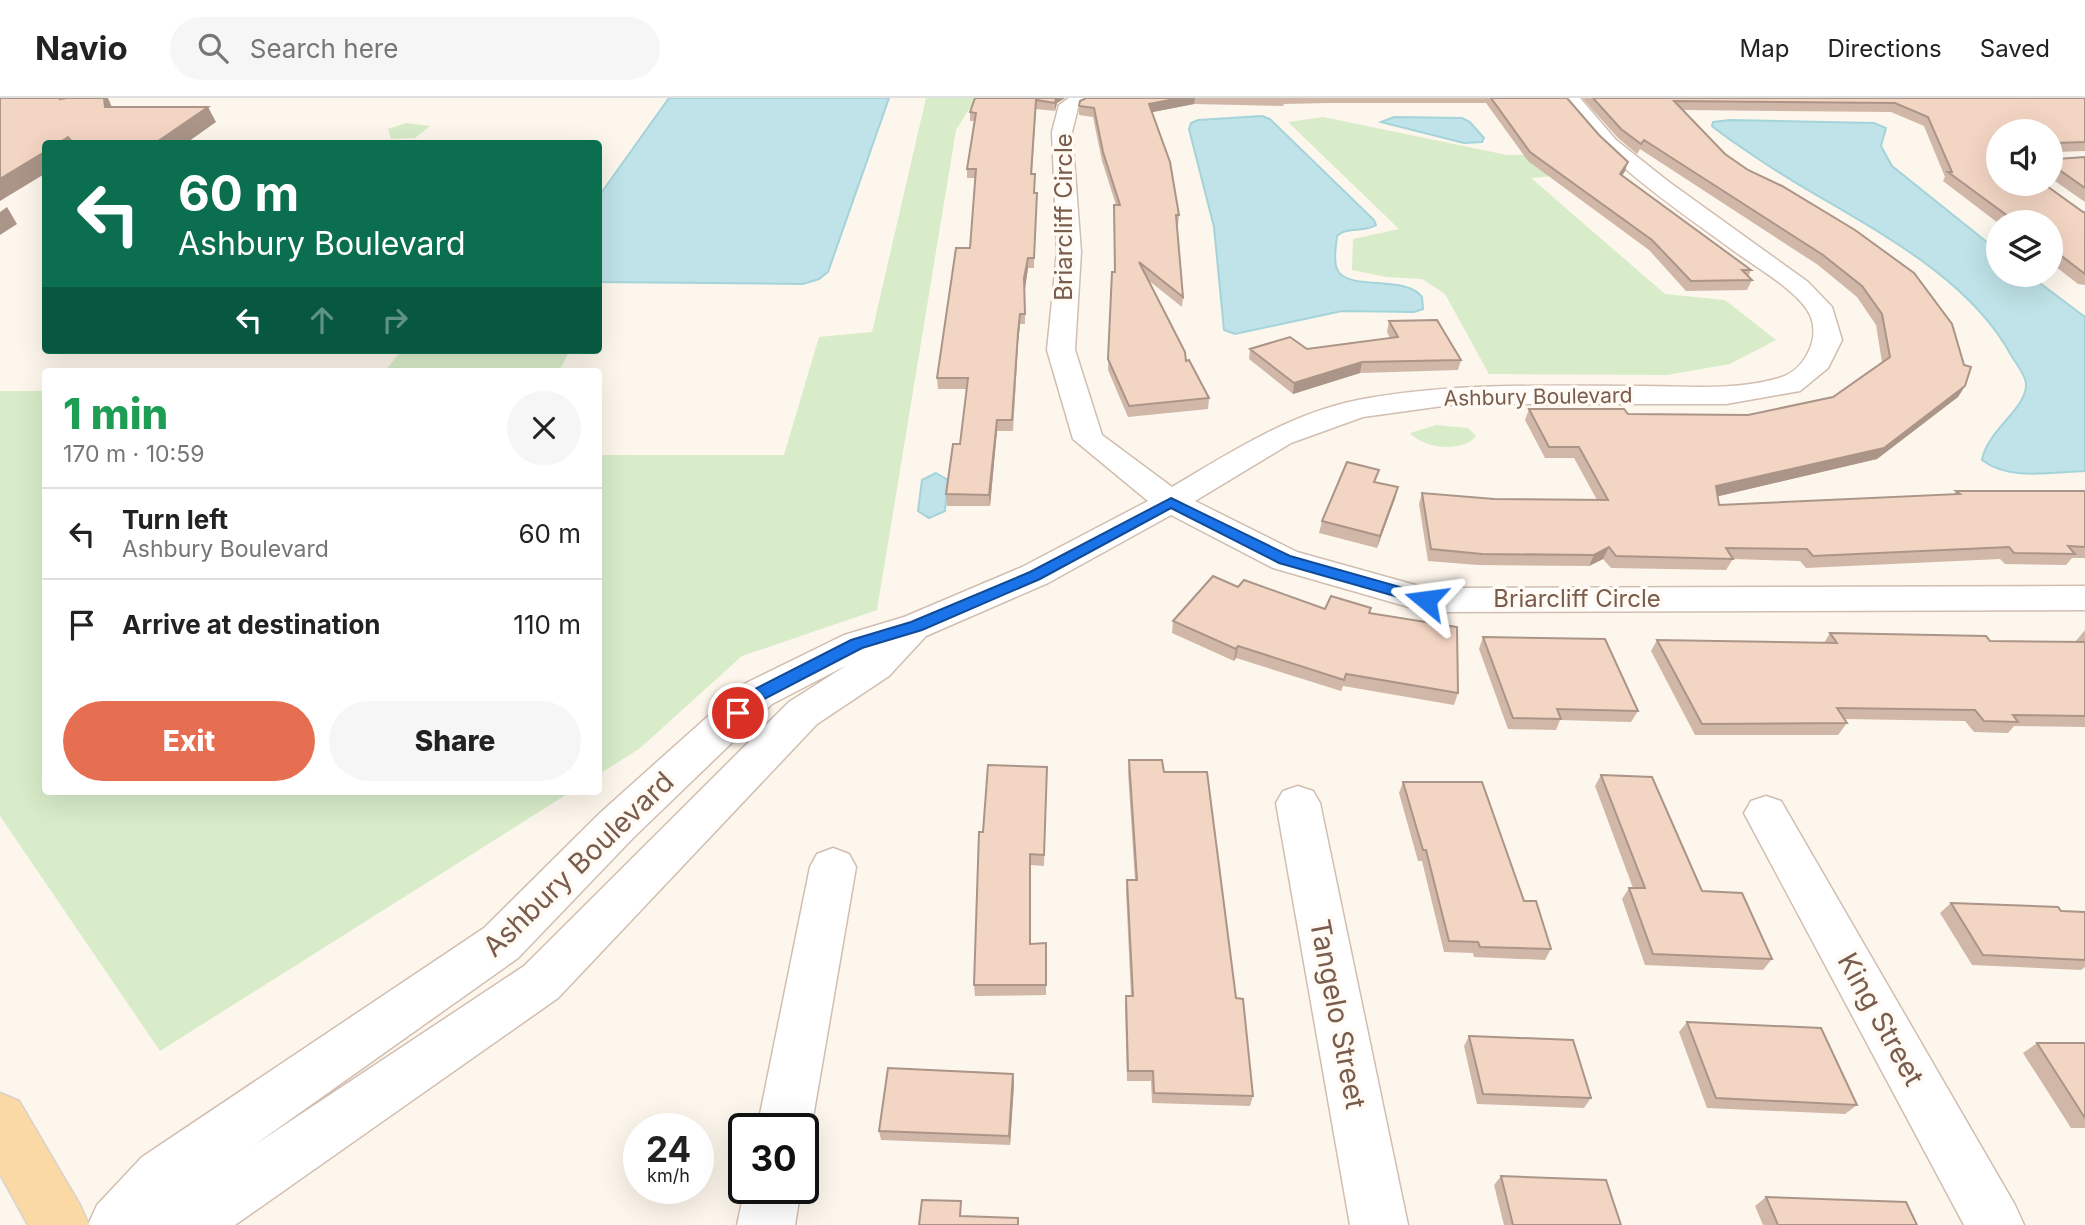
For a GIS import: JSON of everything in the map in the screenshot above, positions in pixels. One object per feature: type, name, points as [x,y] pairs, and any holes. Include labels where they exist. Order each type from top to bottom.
[{"type":"main road","points":[[0,1120],[60,1225]]},
{"type":"street","name":"Briarcliff Circle","points":[[1085,98],[1069,105],[1062,132],[1069,252],[1061,350],[1088,439],[1171,502],[1284,559],[1426,600],[2085,598]]},
{"type":"street","name":"Ashbury Boulevard","points":[[117,1225],[162,1177],[501,943],[617,825],[781,704],[875,666],[917,626],[1035,575],[1171,502],[1280,436],[1358,409],[1457,395],[1726,395],[1790,385],[1818,362],[1828,340],[1823,313],[1798,287],[1661,187],[1609,144],[1570,98]]},
{"type":"street","name":"Ashbury Boulevard","points":[[181,1225],[193,1220],[541,982],[781,704]]},
{"type":"street","name":"Tangelo Street","points":[[1298,803],[1379,1225]]},
{"type":"street","name":"King Street","points":[[1766,813],[1995,1225]]},
{"type":"street","points":[[787,1113],[833,867]]},
{"type":"street","points":[[501,943],[541,982]]},
{"type":"street","points":[[766,1225],[769,1204]]},
{"type":"green space","points":[[926,98],[976,98],[956,130],[877,610],[742,656],[639,749],[602,772],[602,455],[784,455],[819,337],[872,332]]},
{"type":"green space","points":[[1323,117],[1507,155],[1581,154],[1601,172],[1531,178],[1665,294],[1725,300],[1776,340],[1730,364],[1667,375],[1489,374],[1445,294],[1422,279],[1386,277],[1352,270],[1353,239],[1399,229],[1288,122]]},
{"type":"green space","points":[[406,123],[430,126],[415,138],[391,139],[388,129]]},
{"type":"green space","points":[[399,354],[568,354],[561,368],[387,368]]},
{"type":"green space","points":[[0,391],[42,391],[42,795],[566,795],[160,1051],[0,816]]},
{"type":"green space","points":[[1436,425],[1468,428],[1476,436],[1462,445],[1443,447],[1424,443],[1410,433]]},
{"type":"water","points":[[669,98],[889,98],[828,272],[819,279],[803,284],[602,282],[602,192]]},
{"type":"water","points":[[1262,116],[1270,119],[1374,220],[1376,225],[1346,231],[1337,236],[1337,269],[1352,280],[1403,286],[1414,290],[1422,297],[1423,309],[1414,312],[1342,311],[1235,334],[1224,330],[1214,227],[1189,129],[1191,123],[1198,120]]},
{"type":"water","points":[[1394,117],[1462,118],[1470,122],[1484,138],[1482,142],[1464,143],[1381,122]]},
{"type":"water","points":[[1730,120],[1874,123],[1886,128],[1881,146],[1892,166],[1986,241],[1986,287],[2045,287],[2085,317],[2085,471],[2018,473],[1993,467],[1982,460],[1991,439],[2021,401],[2026,383],[2020,368],[1989,322],[1961,292],[1928,266],[1893,241],[1736,144],[1712,126],[1713,122]]},
{"type":"water","points":[[936,473],[948,480],[945,511],[929,518],[918,511],[922,480]]},
{"type":"building","points":[[0,98],[104,98],[105,107],[208,107],[160,140],[71,140],[68,137],[63,140],[42,140],[42,153],[0,179]]},
{"type":"building","points":[[975,98],[1056,98],[1055,103],[1036,100],[1031,174],[1035,174],[1034,193],[1037,193],[1034,258],[1028,258],[1024,278],[1025,314],[1020,314],[1012,420],[997,420],[989,495],[946,494],[953,444],[960,444],[968,378],[937,378],[956,248],[970,248],[976,169],[967,169],[976,113],[970,112]]},
{"type":"building","points":[[1086,98],[1180,98],[1149,104],[1170,162],[1179,215],[1176,215],[1183,297],[1139,262],[1185,352],[1186,361],[1189,360],[1209,398],[1129,406],[1108,359],[1112,272],[1115,272],[1114,205],[1120,205],[1103,152],[1094,108],[1079,106],[1080,101]]},
{"type":"building","points":[[1491,98],[1567,98],[1599,135],[1628,162],[1620,174],[1751,270],[1742,270],[1752,280],[1691,281],[1652,240],[1530,152]]},
{"type":"building","points":[[1593,98],[2085,98],[2085,142],[2063,143],[2063,119],[1986,119],[1986,196],[2061,196],[2085,212],[2085,274],[2063,257],[2063,210],[2000,210],[1948,172],[1952,172],[1928,117],[1895,103],[1674,101],[1725,154],[1748,170],[1782,186],[1855,230],[1914,273],[1952,324],[1964,365],[1971,367],[1965,386],[1884,448],[1716,486],[1719,505],[1960,494],[1956,491],[2085,491],[2085,547],[2068,546],[2075,554],[2014,553],[2009,547],[1813,556],[1807,549],[1726,548],[1733,559],[1616,556],[1609,547],[1594,555],[1482,554],[1431,549],[1422,493],[1494,499],[1608,500],[1579,447],[1549,447],[1529,409],[1624,409],[1628,414],[1748,415],[1833,397],[1890,357],[1882,314],[1862,286],[1823,255],[1644,140],[1641,144],[1621,129]]},
{"type":"building","points":[[2085,157],[2085,188],[2063,173],[2063,159]]},
{"type":"building","points":[[1437,320],[1461,360],[1362,362],[1294,383],[1250,349],[1290,337],[1307,349],[1398,337],[1389,321]]},
{"type":"building","points":[[1347,462],[1379,470],[1374,482],[1398,487],[1380,536],[1322,521]]},
{"type":"building","points":[[1213,576],[1238,587],[1244,580],[1325,609],[1331,596],[1371,608],[1369,613],[1457,627],[1458,693],[1346,674],[1344,680],[1238,646],[1236,649],[1173,621]]},
{"type":"building","points":[[1830,633],[1986,636],[1990,641],[2085,642],[2085,716],[2013,715],[2018,722],[1984,721],[1975,710],[1837,708],[1847,723],[1702,724],[1657,640],[1837,643]]},
{"type":"building","points":[[1483,637],[1605,639],[1638,711],[1557,709],[1561,719],[1513,718]]},
{"type":"building","points":[[1129,760],[1162,760],[1164,772],[1207,772],[1236,998],[1243,999],[1253,1096],[1154,1093],[1153,1071],[1128,1071],[1126,996],[1133,996],[1127,880],[1137,880]]},
{"type":"building","points":[[988,765],[1047,767],[1044,855],[1030,854],[1030,944],[1046,943],[1046,985],[974,985],[979,832],[983,832]]},
{"type":"building","points":[[1601,775],[1652,777],[1702,891],[1742,893],[1772,959],[1653,954],[1629,888],[1645,888]]},
{"type":"building","points":[[1403,782],[1482,782],[1524,901],[1536,901],[1551,949],[1480,947],[1478,942],[1449,941],[1426,850],[1423,850]]},
{"type":"building","points":[[1951,903],[2058,907],[2061,911],[2085,912],[2085,960],[1983,955]]},
{"type":"building","points":[[1687,1022],[1821,1028],[1857,1105],[1716,1098]]},
{"type":"building","points":[[1469,1036],[1573,1040],[1591,1098],[1483,1094]]},
{"type":"building","points":[[2037,1043],[2085,1043],[2085,1118]]},
{"type":"building","points":[[888,1068],[1013,1074],[1009,1136],[879,1131]]},
{"type":"building","points":[[1501,1176],[1606,1180],[1621,1225],[1513,1225]]},
{"type":"building","points":[[1766,1197],[1906,1202],[1917,1225],[1778,1225]]},
{"type":"building","points":[[922,1200],[961,1201],[960,1216],[1018,1218],[1018,1225],[919,1225]]},
{"type":"route","points":[[738,713],[758,694],[857,644],[917,626],[1035,575],[1171,502],[1284,559],[1426,600]]}]
